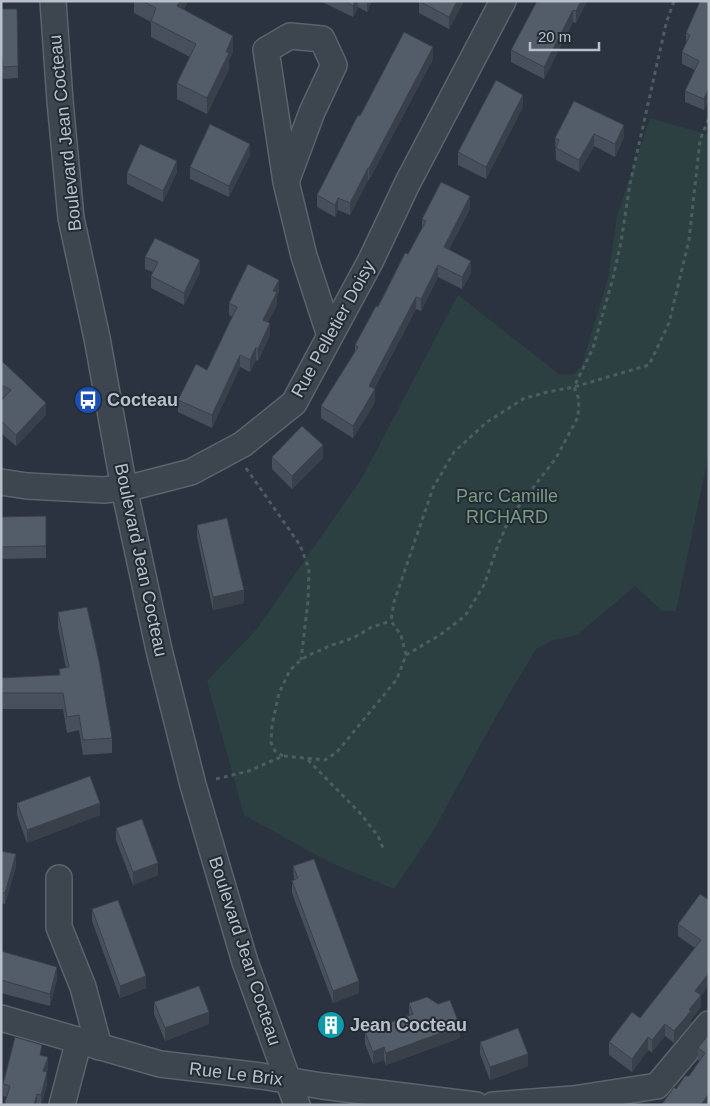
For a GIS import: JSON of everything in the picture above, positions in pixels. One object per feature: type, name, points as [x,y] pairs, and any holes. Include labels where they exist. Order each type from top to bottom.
[{"type":"street","name":"Boulevard Jean Cocteau","points":[[53,1],[71,218],[97,338],[124,488],[159,650],[193,785],[245,962],[297,1105]]},
{"type":"street","name":"Rue Pelletier Doisy","points":[[1,482],[27,486],[104,490],[137,486],[191,472],[243,444],[294,403],[371,260],[407,184],[503,1]]},
{"type":"street","points":[[286,182],[312,112],[334,65],[322,39],[290,36],[266,50],[286,182],[304,256],[330,336]]},
{"type":"street","points":[[60,878],[59,927],[83,987],[89,1043],[62,1105]]},
{"type":"street","name":"Rue Le Brix","points":[[1,1018],[160,1064],[476,1105]]},
{"type":"street","points":[[493,1105],[573,1099],[658,1086],[709,1024]]},
{"type":"path","points":[[406,655],[440,635],[465,616],[484,585],[508,519],[556,458],[578,417],[579,399],[574,387],[593,348],[613,278],[622,242],[630,184],[666,24],[674,1]]},
{"type":"path","points":[[391,621],[372,627],[353,638],[332,644],[301,660],[290,670],[279,693],[272,725],[272,743],[276,751],[283,756],[325,760],[337,752],[397,679],[406,655],[401,634],[391,621],[394,602],[433,488],[454,452],[487,422],[523,399],[574,387],[649,365],[669,324],[689,240],[700,140],[709,118]]},
{"type":"path","points":[[233,449],[300,544],[308,569],[308,601],[301,660]]},
{"type":"path","points":[[193,785],[249,771],[283,756]]},
{"type":"path","points":[[308,759],[360,812],[378,836],[383,848]]},
{"type":"green space","name":"Parc Camille RICHARD","points":[[650,118],[709,135],[709,452],[676,611],[662,611],[635,586],[577,635],[554,640],[536,649],[502,706],[433,831],[394,889],[329,862],[244,815],[207,681],[256,630],[362,478],[458,295],[560,375],[574,374],[582,365],[608,278],[617,216]]},
{"type":"building","points":[[142,1],[180,1],[177,6],[233,36],[226,52],[229,53],[207,98],[177,83],[196,44],[151,21],[156,8]]},
{"type":"building","points":[[345,1],[355,1],[353,6]]},
{"type":"building","points":[[419,1],[457,1],[449,17]]},
{"type":"building","points":[[537,1],[581,1],[576,11],[573,10],[544,67],[511,50]]},
{"type":"building","points":[[700,1],[709,1],[709,88],[704,99],[685,91],[699,61],[682,52],[690,35],[686,33]]},
{"type":"building","points":[[1,9],[17,9],[18,66],[3,67],[1,56]]},
{"type":"building","points":[[404,32],[433,47],[350,203],[338,198],[335,205],[317,195]]},
{"type":"building","points":[[496,80],[523,95],[486,167],[458,152]]},
{"type":"building","points":[[574,101],[624,125],[615,144],[594,134],[579,160],[556,148],[559,140],[555,138]]},
{"type":"building","points":[[210,124],[250,144],[229,186],[190,167]]},
{"type":"building","points":[[140,144],[177,161],[163,191],[127,173]]},
{"type":"building","points":[[441,182],[470,196],[444,247],[471,261],[462,277],[438,265],[421,299],[416,297],[369,386],[375,389],[353,426],[321,406],[358,347],[355,345],[376,306],[378,307],[405,253],[408,254],[426,221],[422,219]]},
{"type":"building","points":[[155,238],[200,260],[184,293],[151,276],[158,262],[145,257]]},
{"type":"building","points":[[248,264],[279,280],[273,291],[277,292],[263,320],[270,323],[258,349],[256,347],[250,360],[240,355],[212,415],[178,400],[196,364],[207,370],[237,307],[229,303]]},
{"type":"building","points":[[3,362],[46,403],[16,435],[1,421],[1,401],[11,390],[1,385],[1,366]]},
{"type":"building","points":[[302,426],[323,445],[292,476],[272,457]]},
{"type":"building","points":[[46,516],[46,546],[1,547],[1,517]]},
{"type":"building","points":[[227,518],[244,590],[213,597],[197,525]]},
{"type":"building","points":[[87,607],[99,661],[112,738],[83,740],[79,715],[67,717],[63,693],[1,693],[1,678],[60,675],[59,669],[69,667],[58,612]]},
{"type":"building","points":[[90,776],[100,803],[27,830],[17,803]]},
{"type":"building","points":[[142,819],[158,863],[133,872],[116,828]]},
{"type":"building","points":[[1,851],[16,854],[5,893],[1,892]]},
{"type":"building","points":[[314,859],[359,981],[333,991],[292,881],[298,878],[293,866]]},
{"type":"building","points":[[700,894],[709,900],[709,973],[695,991],[701,995],[689,1010],[691,1011],[674,1031],[665,1024],[652,1040],[648,1037],[632,1059],[609,1042],[632,1012],[640,1018],[701,940],[678,924]]},
{"type":"building","points":[[118,900],[146,976],[120,986],[92,909]]},
{"type":"building","points":[[1,951],[57,967],[50,994],[1,980]]},
{"type":"building","points":[[199,986],[209,1012],[165,1028],[154,1002]]},
{"type":"building","points":[[427,997],[438,1004],[450,1000],[460,1026],[386,1053],[384,1047],[373,1052],[365,1032],[413,1014],[409,1003]]},
{"type":"building","points":[[518,1028],[528,1054],[490,1067],[480,1042]]},
{"type":"building","points":[[709,1034],[709,1096],[701,1105],[663,1105],[674,1087],[676,1089],[685,1076],[689,1076],[705,1053],[698,1048]]},
{"type":"building","points":[[15,1037],[42,1045],[40,1055],[48,1057],[43,1071],[47,1072],[41,1095],[37,1094],[34,1105],[4,1105],[10,1086],[3,1084]]},
{"type":"place","name":"Cocteau","points":[[88,400]]},
{"type":"place","name":"Jean Cocteau","points":[[331,1025]]}]
